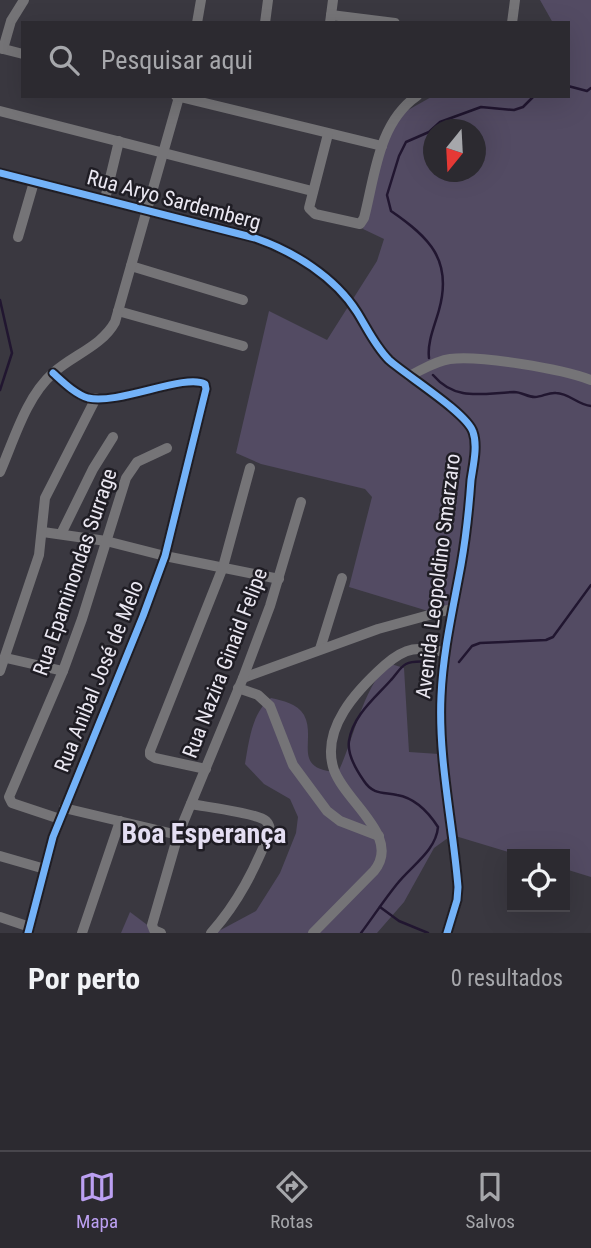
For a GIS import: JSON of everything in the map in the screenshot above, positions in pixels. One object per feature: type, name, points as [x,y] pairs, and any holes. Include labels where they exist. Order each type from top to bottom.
[{"type":"street","points":[[21,53],[1,48],[11,21],[24,0]]},
{"type":"street","points":[[197,21],[201,0]]},
{"type":"street","points":[[265,21],[268,0]]},
{"type":"street","points":[[333,0],[330,19],[362,21]]},
{"type":"street","points":[[512,21],[515,0]]},
{"type":"street","points":[[0,472],[32,401],[53,373],[111,330],[148,210],[177,98]]},
{"type":"street","points":[[181,98],[382,146]]},
{"type":"street","points":[[328,134],[309,208],[315,214],[360,224],[364,218],[382,146],[398,112],[415,98]]},
{"type":"street","points":[[0,111],[312,191]]},
{"type":"street","points":[[105,200],[119,141]]},
{"type":"street","name":"Rua Aryo Sardemberg","points":[[0,173],[275,245],[302,260],[342,294],[356,309],[377,346],[409,376]]},
{"type":"street","points":[[18,237],[34,182]]},
{"type":"street","points":[[131,267],[243,300]]},
{"type":"street","points":[[118,311],[243,346]]},
{"type":"street","points":[[409,376],[447,360],[471,359],[564,372],[591,380]]},
{"type":"street","points":[[0,671],[39,555],[45,498],[96,398],[80,394],[53,373]]},
{"type":"street","name":"Avenida Leopoldino Smarzaro","points":[[409,376],[462,417],[473,432],[474,454],[468,519],[444,652],[440,717],[458,887],[447,933]]},
{"type":"street","name":"Rua Anibal José de Melo","points":[[29,930],[44,869],[62,813],[144,616],[165,556],[204,401],[205,384],[189,380],[152,391],[96,398]]},
{"type":"street","points":[[61,534],[93,469],[113,437]]},
{"type":"street","name":"Rua Epaminondas Surrage","points":[[62,813],[12,803],[9,797],[82,620],[126,478],[137,462],[167,448]]},
{"type":"street","points":[[206,769],[155,758],[150,755],[150,751],[223,567],[250,468]]},
{"type":"street","name":"Rua Nazira Ginaid Felipe","points":[[161,933],[154,930],[152,925],[178,835],[279,579],[301,502]]},
{"type":"street","points":[[43,532],[106,541],[279,579]]},
{"type":"street","points":[[320,649],[342,578]]},
{"type":"street","points":[[240,683],[320,649],[404,621],[451,609]]},
{"type":"street","points":[[313,933],[379,865],[383,849],[371,822],[346,794],[334,768],[332,756],[338,723],[349,703],[384,666],[400,654],[414,648],[444,652]]},
{"type":"street","points":[[6,658],[63,671]]},
{"type":"street","points":[[240,683],[270,706],[293,765],[327,811],[340,821],[379,836]]},
{"type":"street","points":[[191,804],[256,816],[267,821],[270,831],[248,883],[211,933]]},
{"type":"street","points":[[62,813],[120,821],[178,835]]},
{"type":"street","points":[[82,933],[120,821]]},
{"type":"street","points":[[0,856],[44,869]]},
{"type":"street","points":[[0,917],[29,930]]},
{"type":"shaded area","points":[[540,0],[591,0],[591,877],[570,871],[570,849],[507,849],[507,852],[452,835],[434,848],[404,902],[377,933],[215,933],[256,911],[280,873],[296,833],[298,817],[290,799],[264,784],[245,764],[255,719],[271,698],[289,703],[304,715],[308,752],[314,766],[338,772],[373,684],[391,664],[404,668],[409,752],[439,754],[451,618],[349,587],[372,497],[365,489],[261,464],[236,453],[269,311],[327,340],[377,261],[384,239],[363,229],[381,154],[401,114],[429,98],[570,98],[570,21],[552,21]]},
{"type":"shaded area","points":[[130,912],[158,933],[121,933]]},
{"type":"waterway","points":[[570,87],[587,91],[591,88]]},
{"type":"waterway","points":[[429,358],[430,340],[443,292],[443,277],[440,264],[427,241],[391,211],[387,195],[399,156],[406,142],[429,132],[440,122],[481,107],[514,110],[523,107],[532,98]]},
{"type":"waterway","points":[[0,300],[12,353],[0,390]]},
{"type":"waterway","points":[[433,375],[442,384],[461,393],[514,392],[535,397],[556,393],[591,406]]},
{"type":"waterway","points":[[459,662],[472,646],[480,643],[546,640],[553,637],[591,585]]},
{"type":"waterway","points":[[361,933],[397,884],[428,851],[438,827],[426,812],[410,799],[379,792],[367,785],[351,757],[351,732],[366,708],[404,665],[433,662]]},
{"type":"waterway","points":[[380,907],[399,921],[428,933]]},
{"type":"cycle path","points":[[0,173],[255,238],[284,250],[312,267],[337,288],[348,299],[375,343],[389,360],[449,405],[473,432],[475,456],[441,696],[444,768],[458,887],[447,933]]},
{"type":"cycle path","points":[[28,933],[53,837],[165,556],[206,389],[205,384],[196,382],[117,397],[88,398],[74,391],[53,373]]},
{"type":"district","name":"Boa Esperança","points":[[204,833]]}]
